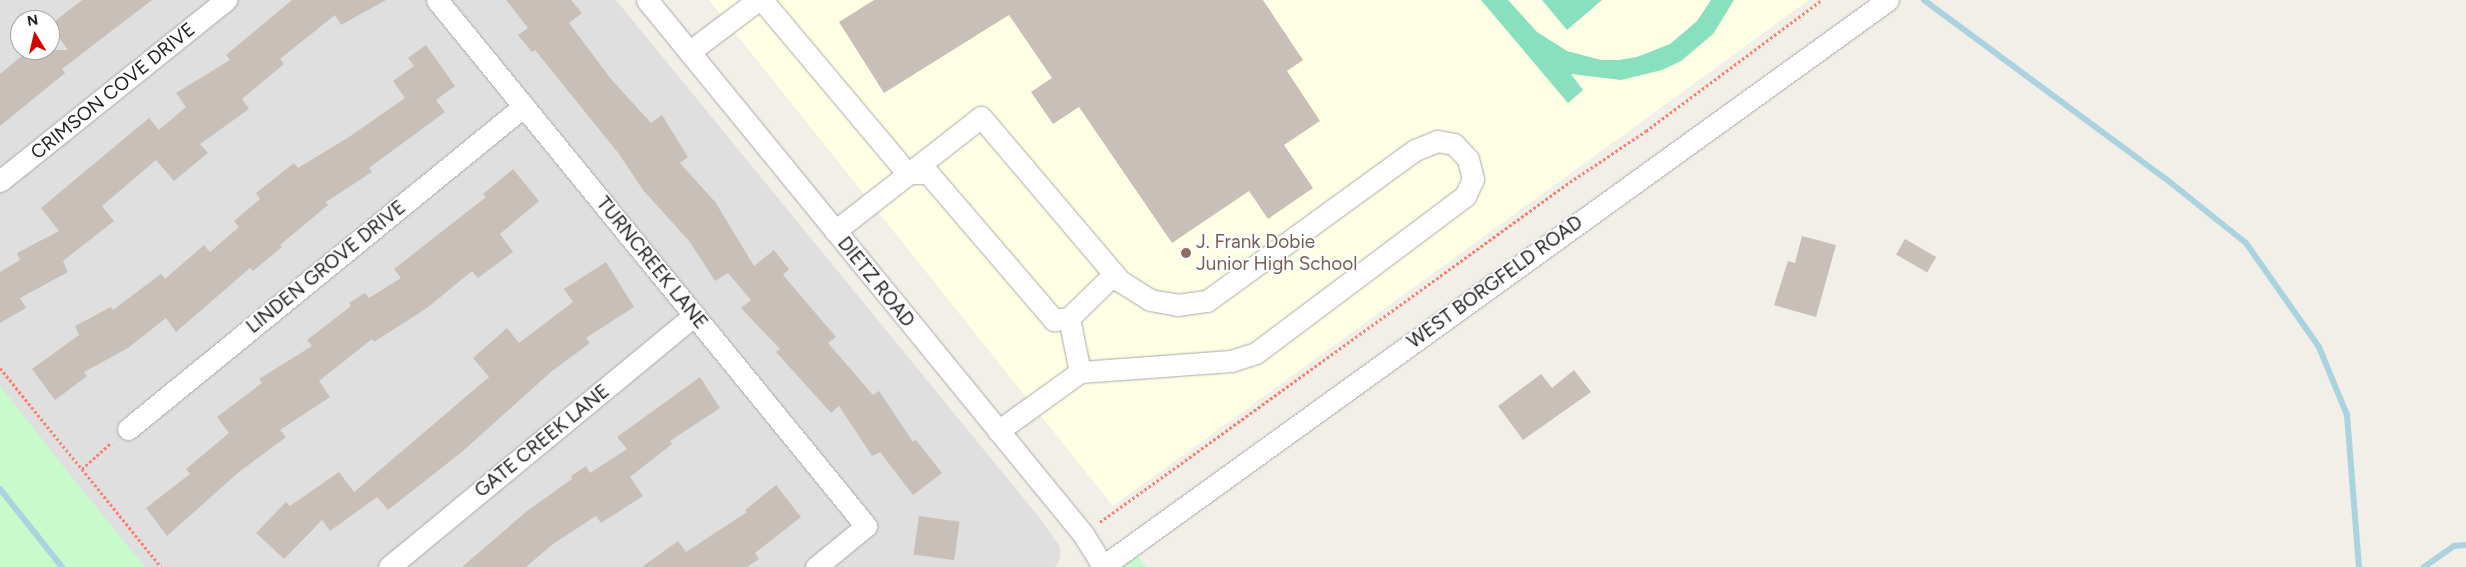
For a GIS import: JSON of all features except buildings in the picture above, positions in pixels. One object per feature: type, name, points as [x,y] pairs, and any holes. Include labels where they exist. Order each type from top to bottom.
[{"type":"street","name":"CRIMSON COVE DRIVE","points":[[0,181],[226,0]]},
{"type":"street","name":"TURNCREEK LANE","points":[[437,0],[866,526],[816,567]]},
{"type":"street","name":"DIETZ ROAD","points":[[647,0],[1083,534],[1103,567]]},
{"type":"street","points":[[689,52],[758,0]]},
{"type":"street","points":[[762,0],[907,173]]},
{"type":"street","name":"WEST BORGFELD ROAD","points":[[1103,567],[1888,0]]},
{"type":"street","name":"LINDEN GROVE DRIVE","points":[[128,429],[524,106]]},
{"type":"street","points":[[835,231],[981,117],[1114,274],[1150,300],[1177,305],[1206,301],[1415,150],[1437,141],[1454,144],[1468,159],[1473,179],[1466,196],[1256,353],[1231,361],[1080,372],[998,431]]},
{"type":"street","points":[[907,173],[928,173],[1054,320],[1069,318],[1114,274]]},
{"type":"street","name":"GATE CREEK LANE","points":[[389,567],[695,315]]},
{"type":"street","points":[[1069,318],[1080,372]]},
{"type":"path","points":[[1083,534],[1570,182],[1646,131],[1822,0]]},
{"type":"path","points":[[0,368],[161,567]]},
{"type":"path","points":[[82,469],[128,429]]},
{"type":"shaded area","points":[[0,0],[616,0],[1043,522],[1060,547],[1060,559],[1055,567],[0,567]]},
{"type":"shaded area","name":"J. Frank Dobie Junior High School","points":[[709,0],[1809,0],[1113,506]]},
{"type":"green space","points":[[1481,0],[1508,0],[1537,32],[1567,51],[1601,60],[1619,60],[1637,57],[1670,44],[1697,21],[1711,0],[1734,0],[1713,34],[1681,61],[1662,70],[1621,80],[1571,74],[1583,90],[1568,103]]},
{"type":"green space","points":[[1542,0],[1602,0],[1567,30]]},
{"type":"green space","points":[[0,386],[74,480],[145,567],[0,567]]},
{"type":"green space","points":[[1132,549],[1147,567],[1102,567]]},
{"type":"waterway","points":[[1924,0],[2166,179],[2246,243],[2319,347],[2347,415],[2359,567]]},
{"type":"waterway","points":[[0,489],[62,567]]},
{"type":"waterway","points":[[2424,567],[2454,546],[2466,545]]},
{"type":"place","name":"J. Frank Dobie Junior High School","points":[[1186,253]]}]
